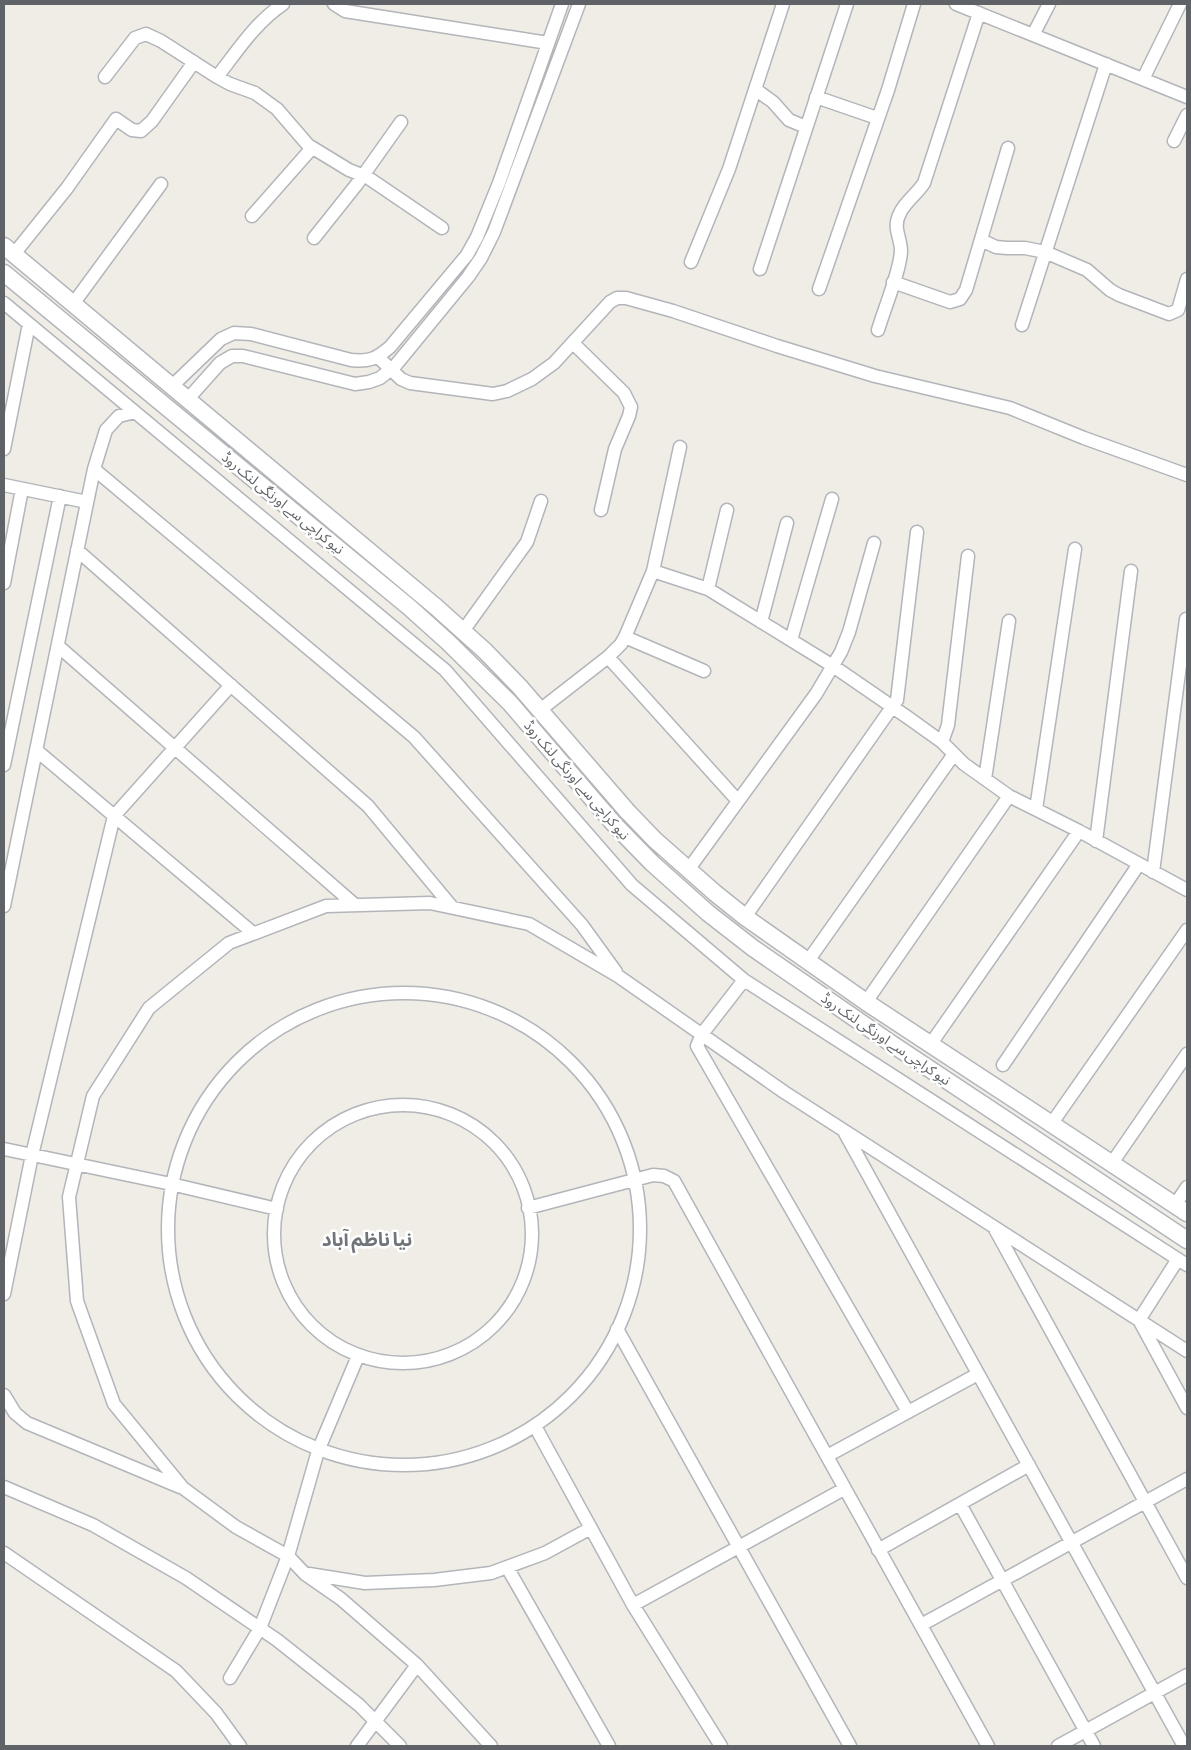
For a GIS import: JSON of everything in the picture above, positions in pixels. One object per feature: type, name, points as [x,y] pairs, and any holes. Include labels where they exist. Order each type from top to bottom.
[{"type":"street","points":[[217,77],[255,27],[283,4]]},
{"type":"street","points":[[334,4],[345,11],[548,42]]},
{"type":"street","points":[[171,387],[221,338],[234,334],[251,334],[351,360],[364,361],[378,356],[390,347],[466,255],[477,237],[499,183],[562,4]]},
{"type":"street","points":[[187,400],[220,364],[232,356],[242,356],[355,384],[380,378],[390,370],[468,277],[494,232],[579,4]]},
{"type":"street","points":[[691,262],[729,169],[783,4]]},
{"type":"street","points":[[760,269],[847,4]]},
{"type":"street","points":[[819,289],[888,90],[914,4]]},
{"type":"street","points":[[956,4],[1187,97]]},
{"type":"street","points":[[1033,35],[1049,4]]},
{"type":"street","points":[[1143,79],[1181,10]]},
{"type":"street","points":[[878,330],[900,255],[901,248],[896,224],[899,214],[905,205],[918,193],[924,183],[979,13]]},
{"type":"street","points":[[105,77],[135,38],[146,34],[161,41],[217,77],[255,93],[277,109],[312,148],[363,176],[442,228]]},
{"type":"street","points":[[9,250],[67,188],[116,119],[132,130],[141,131],[152,121],[194,62]]},
{"type":"street","points":[[1022,325],[1106,64]]},
{"type":"street","points":[[755,89],[773,102],[789,120],[806,127]]},
{"type":"street","points":[[816,96],[877,118]]},
{"type":"street","points":[[1174,141],[1187,115]]},
{"type":"street","points":[[314,238],[363,176],[401,122]]},
{"type":"street","points":[[252,216],[312,148]]},
{"type":"street","points":[[893,282],[950,302],[960,299],[966,290],[1008,148]]},
{"type":"street","points":[[73,304],[161,184]]},
{"type":"street","points":[[981,240],[996,246],[1025,248],[1045,252],[1087,270],[1110,290],[1119,295],[1170,314],[1178,310],[1187,279]]},
{"type":"street","name":"نیو کراچی سے اورنگی لنک روڈ","points":[[9,250],[171,387],[351,535],[486,651],[540,710],[627,811],[688,870],[745,917],[930,1045],[1034,1111],[1181,1209]]},
{"type":"street","name":"نیو کراچی سے اورنگی لنک روڈ","points":[[4,273],[409,607],[448,642],[510,703],[614,824],[652,863],[708,913],[753,948],[892,1044],[1187,1240]]},
{"type":"street","points":[[378,356],[401,379],[410,382],[492,394],[507,391],[532,379],[554,363],[610,302],[617,298],[626,298],[673,311],[874,376],[1010,408],[1084,438],[1187,475]]},
{"type":"street","points":[[4,303],[445,670],[632,885],[744,980],[1183,1262],[1139,1320]]},
{"type":"street","points":[[76,333],[88,317]]},
{"type":"street","points":[[4,449],[8,405],[29,324]]},
{"type":"street","points":[[573,343],[624,394],[631,407],[615,449],[602,510]]},
{"type":"street","points":[[4,906],[94,469],[106,430],[119,416],[135,412]]},
{"type":"street","points":[[540,710],[608,657],[625,637],[653,571],[680,447]]},
{"type":"street","points":[[94,469],[414,737],[582,925],[618,976]]},
{"type":"street","points":[[4,485],[87,502]]},
{"type":"street","points":[[4,583],[22,488]]},
{"type":"street","points":[[4,765],[60,496]]},
{"type":"street","points":[[791,640],[832,499]]},
{"type":"street","points":[[463,631],[527,542],[541,501]]},
{"type":"street","points":[[708,589],[727,510]]},
{"type":"street","points":[[761,622],[787,524]]},
{"type":"street","points":[[745,917],[894,708],[897,700],[917,532]]},
{"type":"street","points":[[688,870],[816,694],[841,652],[849,632],[874,543]]},
{"type":"street","points":[[77,550],[368,806],[452,908]]},
{"type":"street","points":[[1036,809],[1075,550]]},
{"type":"street","points":[[942,742],[948,726],[968,556]]},
{"type":"street","points":[[653,571],[708,589],[833,666],[942,742],[964,764],[1009,796],[1079,831],[1187,890]]},
{"type":"street","points":[[1096,841],[1131,571]]},
{"type":"street","points":[[1153,872],[1186,619]]},
{"type":"street","points":[[985,779],[1009,621]]},
{"type":"street","points":[[625,637],[704,671]]},
{"type":"street","points":[[58,646],[355,905]]},
{"type":"street","points":[[608,657],[738,800]]},
{"type":"street","points":[[4,1294],[32,1155],[114,816],[230,685]]},
{"type":"street","points":[[36,750],[253,933]]},
{"type":"street","points":[[808,961],[954,754]]},
{"type":"street","points":[[866,1002],[1009,796]]},
{"type":"street","points":[[930,1045],[1079,831]]},
{"type":"street","points":[[1003,1065],[1138,864]]},
{"type":"street","points":[[491,1746],[417,1665],[341,1599],[305,1574],[288,1556],[236,1527],[184,1488],[114,1404],[77,1301],[68,1197],[93,1096],[148,1008],[229,943],[326,906],[430,903],[529,924],[618,976],[784,1092],[1187,1351]]},
{"type":"street","points":[[1052,1124],[1187,930]]},
{"type":"street","points":[[753,948],[765,931]]},
{"type":"street","points":[[744,980],[702,1034],[697,1046],[908,1412]]},
{"type":"street","points":[[374,992],[452,996],[523,1024],[584,1075],[626,1144],[633,1180],[642,1223],[630,1302],[594,1374],[536,1428],[462,1460],[382,1467],[305,1446],[241,1402],[194,1342],[169,1269],[168,1192],[192,1119],[238,1057],[301,1013],[374,992]]},
{"type":"street","points":[[1112,1163],[1187,1054]]},
{"type":"street","points":[[384,1106],[428,1107],[468,1122],[501,1150],[523,1187],[528,1208],[532,1230],[527,1272],[509,1310],[479,1340],[442,1359],[400,1364],[358,1356],[322,1335],[293,1304],[277,1264],[274,1221],[277,1209],[285,1180],[309,1144],[344,1118],[384,1106]]},
{"type":"street","points":[[1022,1130],[1034,1111]]},
{"type":"street","points":[[843,1130],[1184,1746]]},
{"type":"street","points":[[4,1148],[277,1209]]},
{"type":"street","points":[[528,1208],[653,1175],[664,1176],[674,1182],[988,1746]]},
{"type":"street","points":[[1181,1209],[1187,1187]]},
{"type":"street","points":[[994,1227],[1187,1578]]},
{"type":"street","points":[[1139,1320],[1187,1408]]},
{"type":"street","points":[[616,1329],[850,1746]]},
{"type":"street","points":[[230,1678],[260,1628],[288,1556],[318,1451],[358,1356]]},
{"type":"street","points":[[827,1456],[978,1374]]},
{"type":"street","points":[[4,1395],[15,1412],[27,1422],[184,1488]]},
{"type":"street","points":[[536,1428],[633,1605],[721,1746]]},
{"type":"street","points":[[878,1550],[1029,1465]]},
{"type":"street","points":[[921,1625],[1187,1479]]},
{"type":"street","points":[[4,1487],[93,1525],[186,1578],[260,1628],[359,1705],[400,1746]]},
{"type":"street","points":[[633,1605],[844,1488]]},
{"type":"street","points":[[960,1504],[1094,1746]]},
{"type":"street","points":[[305,1574],[365,1583],[434,1580],[491,1573],[545,1553],[591,1528]]},
{"type":"street","points":[[4,1554],[176,1671],[216,1713],[240,1746]]},
{"type":"street","points":[[507,1567],[609,1746]]},
{"type":"street","points":[[357,1746],[417,1665]]},
{"type":"street","points":[[1058,1746],[1187,1675]]},
{"type":"district","name":"نیا ناظم آباد","points":[[367,1239]]}]
